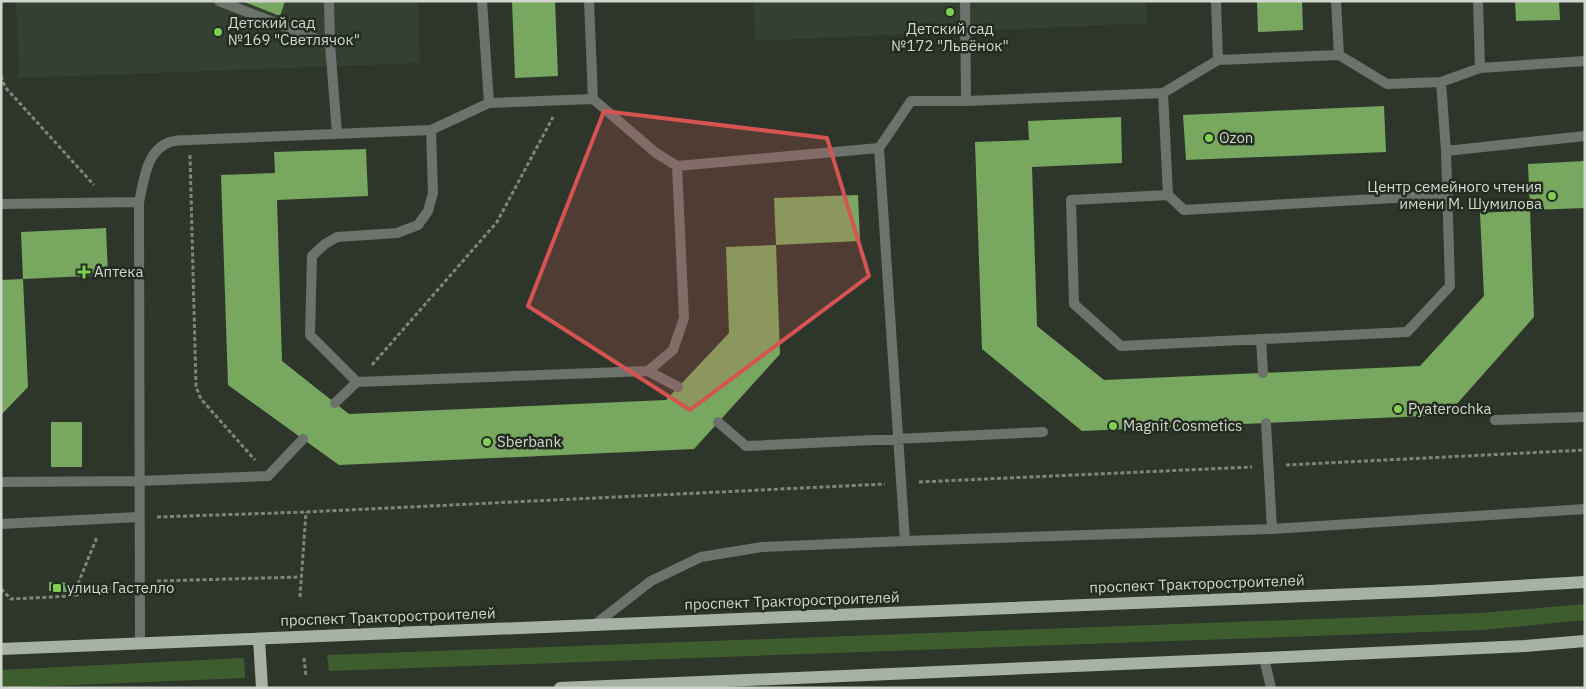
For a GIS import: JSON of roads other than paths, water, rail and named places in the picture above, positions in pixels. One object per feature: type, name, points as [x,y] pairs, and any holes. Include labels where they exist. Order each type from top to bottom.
[{"type":"main road","name":"проспект Тракторостроителей","points":[[1,648],[593,626],[1430,591],[1585,582]]},
{"type":"main road","points":[[260,639],[262,688]]},
{"type":"main road","points":[[560,688],[1524,646],[1585,640]]},
{"type":"street","points":[[219,1],[330,44]]},
{"type":"street","points":[[329,1],[330,44],[337,134]]},
{"type":"street","points":[[482,1],[489,103]]},
{"type":"street","points":[[589,1],[593,99]]},
{"type":"street","points":[[965,1],[966,101]]},
{"type":"street","points":[[1216,1],[1218,60]]},
{"type":"street","points":[[1336,1],[1338,55]]},
{"type":"street","points":[[1478,1],[1480,68]]},
{"type":"street","points":[[905,541],[878,148],[911,102],[1163,93],[1218,60],[1338,55],[1387,84],[1441,82],[1480,68],[1585,62]]},
{"type":"street","points":[[1168,195],[1071,200],[1074,304],[1121,346],[1407,332],[1450,286],[1448,195],[1441,82]]},
{"type":"street","points":[[1163,93],[1168,195],[1184,210],[1448,195]]},
{"type":"street","points":[[140,644],[139,202],[148,164],[156,150],[170,142],[190,140],[431,130],[489,103],[593,99],[656,153],[677,166],[878,148]]},
{"type":"street","points":[[357,382],[310,335],[312,256],[337,237],[397,233],[418,225],[428,211],[433,193],[431,130]]},
{"type":"street","points":[[1446,151],[1585,136]]},
{"type":"street","points":[[648,371],[674,350],[684,318],[677,166]]},
{"type":"street","points":[[1,204],[139,202]]},
{"type":"street","points":[[1261,339],[1263,373]]},
{"type":"street","points":[[336,403],[357,382],[648,371],[678,387]]},
{"type":"street","points":[[1495,420],[1585,417]]},
{"type":"street","points":[[718,422],[746,446],[1043,432]]},
{"type":"street","points":[[1266,423],[1272,529]]},
{"type":"street","points":[[1,482],[139,481],[268,476],[303,439]]},
{"type":"street","points":[[593,626],[651,580],[701,558],[762,547],[1272,529],[1585,509]]},
{"type":"street","points":[[1,524],[139,517]]},
{"type":"street","points":[[1264,658],[1271,688]]},
{"type":"place","name":"Детский сад №172 \"Львёнок\"","points":[[950,12]]},
{"type":"place","name":"Детский сад №169 \"Светлячок\"","points":[[218,32]]},
{"type":"place","name":"Ozon","points":[[1209,138]]},
{"type":"place","name":"Центр семейного чтения имени М. Шумилова","points":[[1552,196]]},
{"type":"place","name":"Аптека","points":[[84,272]]},
{"type":"place","name":"Pyaterochka","points":[[1398,409]]},
{"type":"place","name":"Magnit Cosmetics","points":[[1113,426]]},
{"type":"place","name":"Sberbank","points":[[487,442]]},
{"type":"place","name":"улица Гастелло","points":[[57,588]]}]
